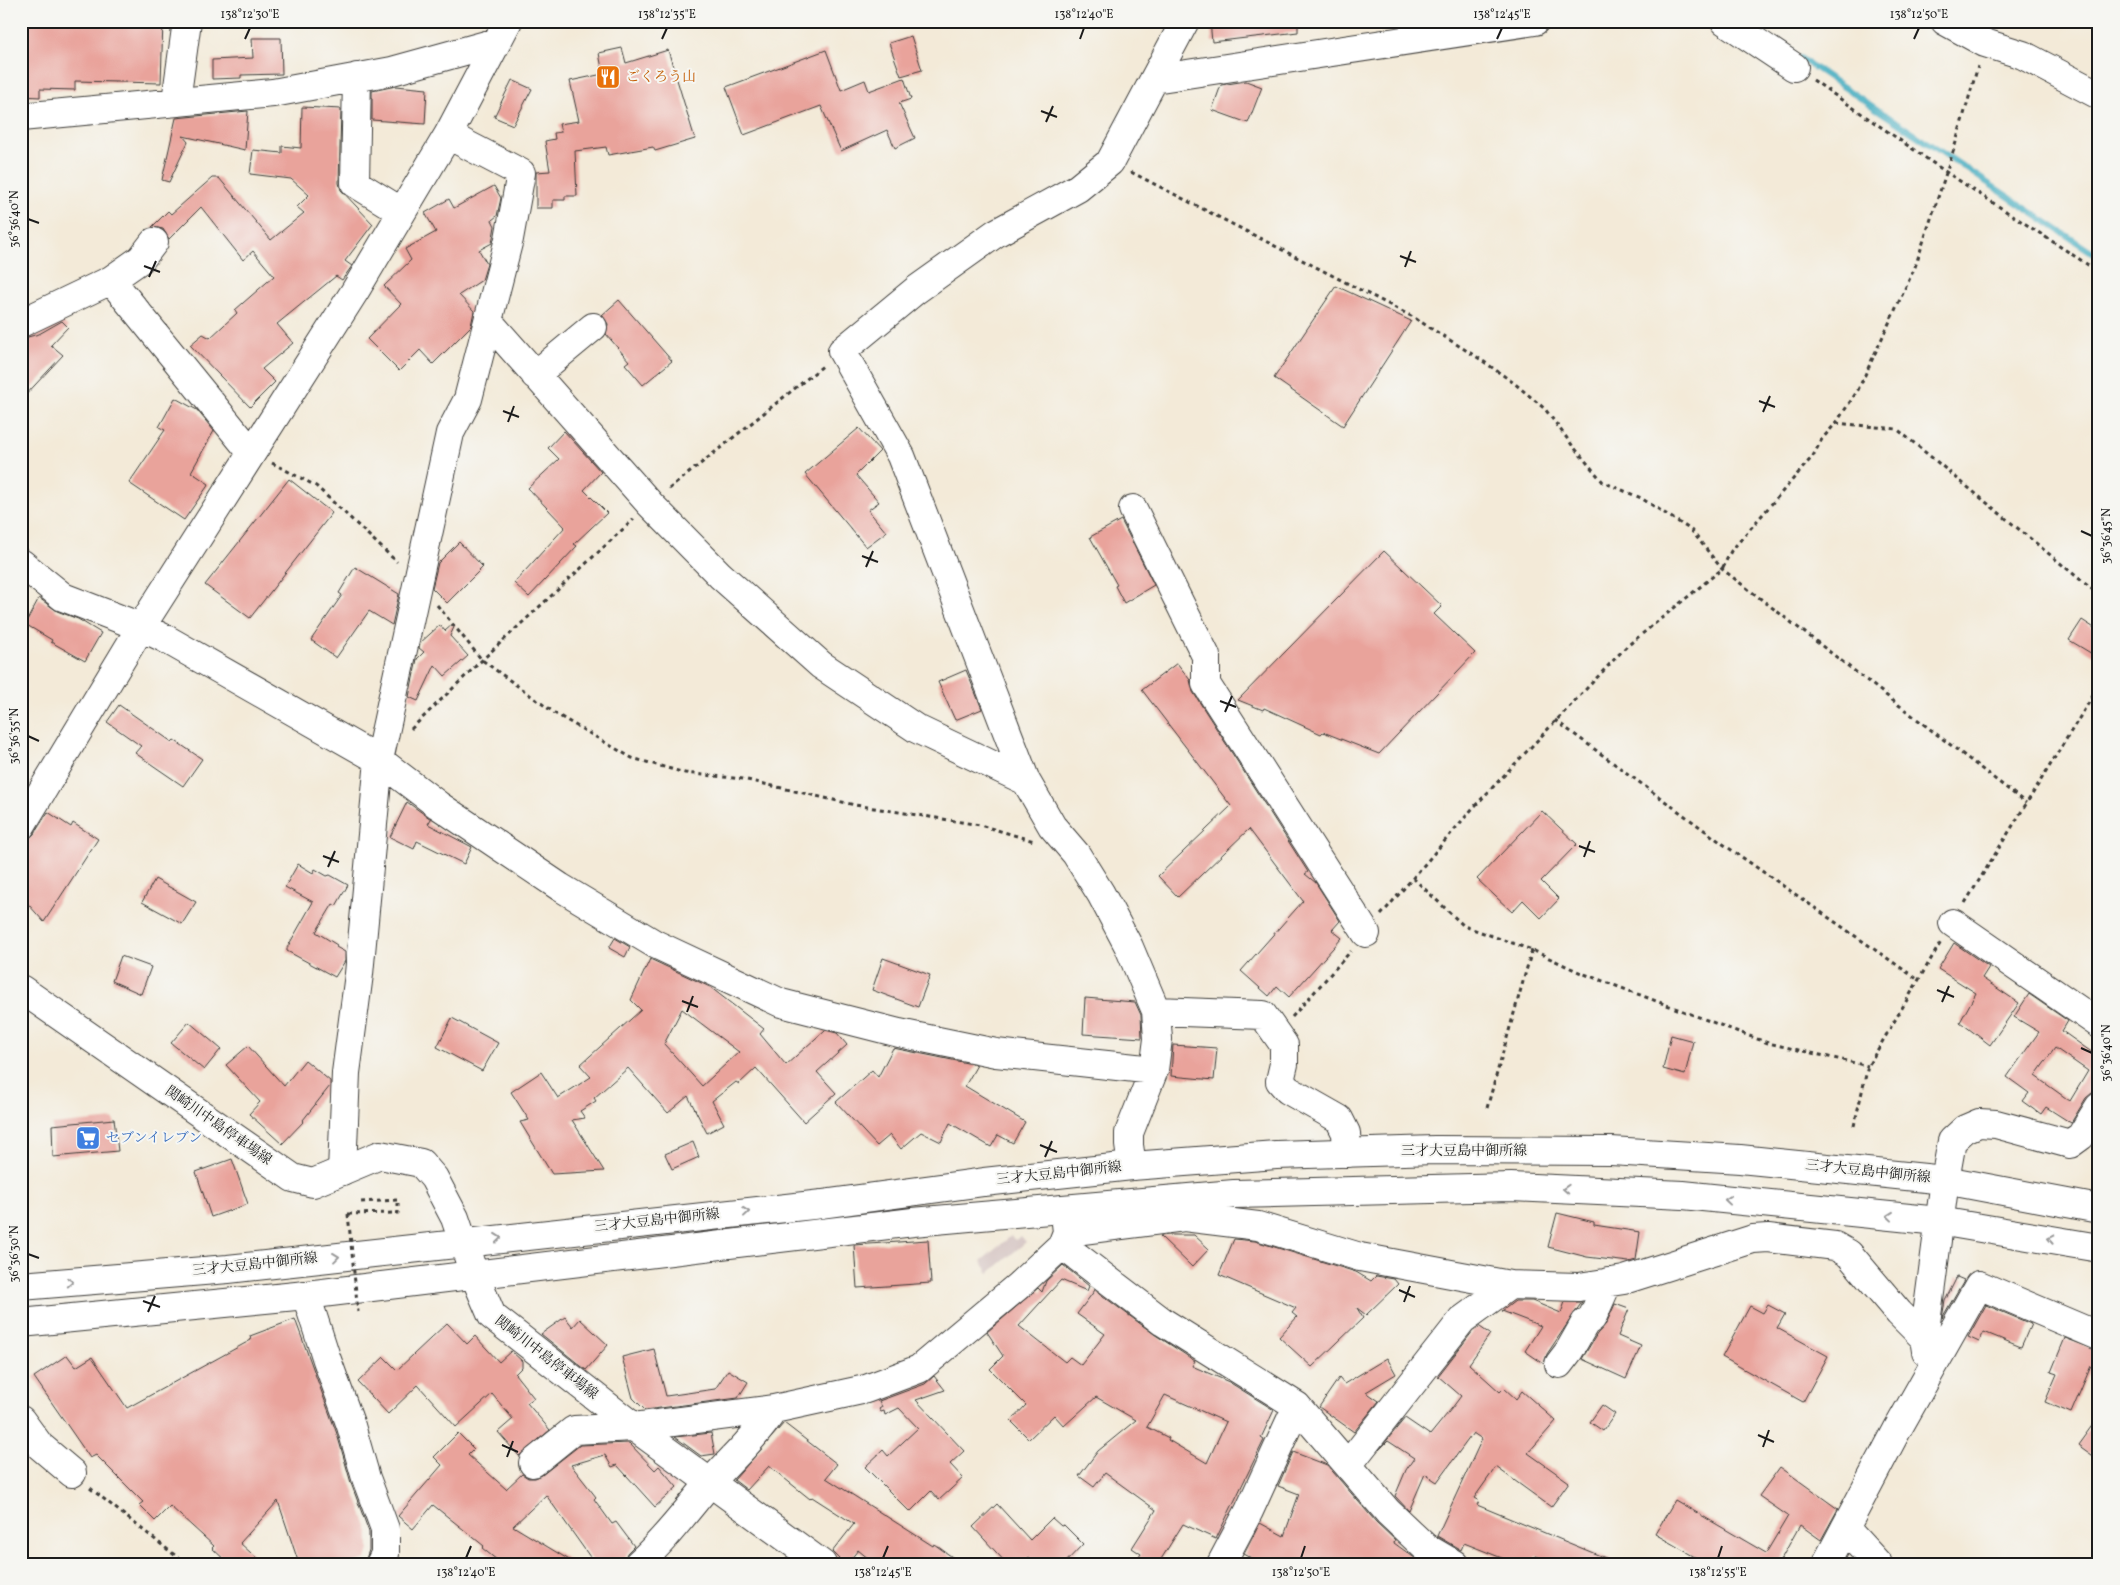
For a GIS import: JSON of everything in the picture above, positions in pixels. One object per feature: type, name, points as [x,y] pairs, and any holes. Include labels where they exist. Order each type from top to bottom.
[{"type":"street","points":[[176,101],[187,21]]},
{"type":"street","points":[[1132,1166],[1129,1133],[1154,1070],[1158,1039],[1156,1011],[1129,947],[1100,894],[1076,854],[1052,826],[1026,781],[901,456],[842,351],[916,290],[996,233],[1078,188],[1110,162],[1185,21]]},
{"type":"street","points":[[1154,79],[1399,31],[1535,21]]},
{"type":"street","points":[[1725,21],[1794,67]]},
{"type":"street","points":[[1945,21],[1985,43],[2023,54],[2099,95]]},
{"type":"street","points":[[21,117],[273,93],[392,71],[502,32]]},
{"type":"street","points":[[21,826],[251,452],[355,290],[448,135],[502,32]]},
{"type":"street","points":[[357,77],[355,184],[402,212]]},
{"type":"street","points":[[342,1170],[346,1073],[359,974],[379,760],[450,433],[468,400],[509,239],[521,173],[448,135]]},
{"type":"street","points":[[21,323],[111,280],[141,259],[154,242]]},
{"type":"street","points":[[111,280],[251,452]]},
{"type":"street","points":[[489,322],[650,504],[720,575],[821,665],[917,729],[1026,781]]},
{"type":"street","points":[[535,375],[593,327]]},
{"type":"street","points":[[1133,509],[1206,656],[1206,684],[1366,934]]},
{"type":"street","points":[[21,563],[64,597],[142,627],[379,760],[438,805],[544,876],[647,940],[781,1003],[899,1033],[996,1052],[1154,1070]]},
{"type":"street","points":[[1953,923],[2099,1024]]},
{"type":"street","name":"関崎川中島停車場線","points":[[21,989],[293,1178],[313,1183],[380,1155],[421,1162],[434,1178],[455,1218],[474,1274],[492,1316],[634,1427],[822,1564]]},
{"type":"street","points":[[1156,1011],[1263,1014],[1284,1045],[1284,1064],[1280,1081],[1288,1090],[1339,1120],[1346,1133],[1347,1153]]},
{"type":"street","points":[[1930,1372],[1924,1338],[1939,1221],[1952,1141],[1965,1128],[1979,1123],[1996,1124],[2070,1144],[2081,1136],[2099,1107]]},
{"type":"street","name":"三才大豆島中御所線","points":[[21,1286],[228,1269],[822,1204],[984,1182],[1132,1166],[1276,1155],[1435,1150],[1611,1151],[1740,1159],[1945,1180],[2099,1209]]},
{"type":"street","points":[[533,1463],[574,1430],[634,1427],[774,1409],[866,1389],[919,1369],[1018,1286],[1064,1229],[1234,1194],[1511,1187],[1683,1195],[1939,1221],[2099,1248]]},
{"type":"street","points":[[21,1323],[306,1295],[913,1222],[1064,1229],[1184,1217],[1258,1226],[1360,1257],[1510,1285],[1579,1287],[1624,1280],[1753,1239],[1768,1238],[1835,1246],[1849,1254],[1899,1313],[1924,1338]]},
{"type":"street","points":[[1064,1229],[1163,1322],[1297,1406],[1388,1512],[1425,1547],[1454,1564]]},
{"type":"street","points":[[1558,1364],[1569,1351],[1585,1323],[1592,1318],[1608,1282]]},
{"type":"street","points":[[1348,1465],[1462,1320],[1510,1285]]},
{"type":"street","points":[[1826,1564],[1979,1285],[2099,1336]]},
{"type":"street","points":[[306,1295],[385,1530],[385,1554],[380,1564]]},
{"type":"street","points":[[1222,1564],[1249,1511],[1297,1406]]},
{"type":"street","points":[[638,1564],[656,1548],[710,1482],[759,1432],[774,1409]]},
{"type":"street","points":[[21,1420],[40,1446],[72,1473]]},
{"type":"street","points":[[1845,1528],[1878,1564]]},
{"type":"path","points":[[1276,1034],[1366,934],[1473,808],[1555,720],[1626,647],[1722,569],[1731,551],[1813,456],[1822,438],[1836,424],[1858,390],[1915,267],[1954,150],[1985,43]]},
{"type":"path","points":[[1794,67],[1946,172],[2099,272]]},
{"type":"path","points":[[1110,162],[1412,317],[1480,359],[1514,383],[1545,409],[1603,482],[1641,498],[1691,530],[1722,569],[2026,803]]},
{"type":"path","points":[[407,733],[482,660],[650,504],[842,351]]},
{"type":"path","points":[[1836,424],[1897,430],[2099,595]]},
{"type":"path","points":[[251,452],[316,486],[417,581],[482,660],[556,714],[632,758],[685,773],[743,779],[855,805],[980,826],[1038,842]]},
{"type":"path","points":[[1854,1126],[1868,1066],[1917,979],[2099,686]]},
{"type":"path","points":[[1555,720],[1724,844],[1917,979]]},
{"type":"path","points":[[1413,878],[1464,926],[1532,950],[1579,972],[1768,1043],[1868,1066]]},
{"type":"path","points":[[1487,1108],[1532,950]]},
{"type":"path","points":[[358,1312],[348,1214],[398,1213],[398,1200],[361,1202]]},
{"type":"path","points":[[72,1473],[186,1564]]},
{"type":"shaded area","points":[[1011,1236],[1015,1240],[1021,1236],[1026,1242],[989,1273],[981,1261]]},
{"type":"building","points":[[21,21],[163,21],[161,83],[75,81],[75,90],[40,89],[40,97],[21,96]]},
{"type":"building","points":[[1210,21],[1298,21],[1298,32],[1212,42]]},
{"type":"building","points":[[911,36],[922,70],[901,76],[889,43]]},
{"type":"building","points":[[252,38],[281,38],[282,74],[241,75],[241,78],[212,79],[212,60],[253,58]]},
{"type":"building","points":[[622,48],[626,63],[668,50],[695,139],[655,151],[653,147],[608,155],[606,147],[575,151],[577,196],[565,196],[565,200],[553,200],[553,208],[536,208],[536,172],[550,171],[545,141],[555,139],[554,133],[561,132],[559,124],[579,121],[570,81],[603,74],[599,53]]},
{"type":"building","points":[[826,50],[841,90],[865,80],[869,91],[904,78],[911,99],[899,103],[915,138],[895,148],[887,130],[841,151],[821,106],[744,135],[726,87]]},
{"type":"building","points":[[512,80],[532,89],[513,125],[494,117]]},
{"type":"building","points":[[1246,81],[1262,87],[1248,123],[1212,110],[1221,85]]},
{"type":"building","points":[[396,86],[427,89],[425,124],[372,120],[372,91]]},
{"type":"building","points":[[302,107],[341,109],[339,183],[341,190],[373,224],[345,261],[352,266],[342,280],[336,276],[277,324],[293,343],[262,369],[275,382],[250,407],[190,345],[203,334],[210,338],[237,313],[235,310],[274,276],[253,251],[243,260],[201,207],[169,239],[163,229],[152,227],[168,211],[171,214],[212,178],[219,178],[271,240],[304,213],[297,207],[309,195],[291,179],[250,174],[253,150],[282,153],[282,146],[301,148]]},
{"type":"building","points":[[248,111],[245,150],[183,136],[188,142],[169,182],[162,180],[176,118]]},
{"type":"building","points":[[494,186],[501,198],[497,216],[492,220],[495,226],[492,243],[479,250],[487,264],[482,280],[459,295],[474,311],[471,326],[433,364],[420,350],[399,371],[367,339],[401,304],[384,286],[411,260],[405,249],[436,232],[425,213],[449,199],[454,208]]},
{"type":"building","points":[[1336,286],[1411,321],[1343,426],[1274,378]]},
{"type":"building","points":[[619,300],[672,361],[643,385],[625,364],[629,361],[606,334],[608,324],[602,315]]},
{"type":"building","points":[[62,321],[68,327],[51,345],[63,355],[21,400],[21,341],[24,338],[39,334]]},
{"type":"building","points":[[175,398],[197,410],[214,431],[191,472],[209,484],[184,520],[129,483],[165,430],[159,427]]},
{"type":"building","points":[[859,428],[880,451],[856,475],[879,502],[868,510],[886,532],[866,547],[805,474]]},
{"type":"building","points":[[564,431],[601,472],[584,490],[607,513],[574,544],[577,546],[529,597],[514,583],[565,527],[528,488],[559,459],[548,448]]},
{"type":"building","points":[[289,479],[332,513],[250,618],[205,585]]},
{"type":"building","points":[[1121,520],[1154,585],[1124,603],[1115,586],[1117,585],[1090,537]]},
{"type":"building","points":[[459,542],[483,567],[447,603],[432,588],[438,563]]},
{"type":"building","points":[[1384,551],[1442,606],[1434,614],[1475,653],[1379,754],[1323,732],[1321,734],[1264,708],[1263,710],[1238,700]]},
{"type":"building","points":[[355,567],[399,594],[392,625],[369,611],[336,658],[311,640],[342,595],[339,593]]},
{"type":"building","points":[[39,598],[57,611],[78,619],[101,633],[85,661],[51,642],[52,640],[25,624]]},
{"type":"building","points":[[2082,620],[2099,631],[2099,658],[2069,640]]},
{"type":"building","points":[[453,624],[455,625],[450,636],[468,656],[445,676],[435,665],[418,701],[409,697],[417,659],[424,652],[419,648],[420,643],[440,625],[445,631]]},
{"type":"building","points":[[1177,663],[1190,680],[1193,692],[1308,872],[1305,874],[1316,883],[1340,921],[1332,930],[1342,938],[1289,997],[1277,986],[1269,996],[1241,971],[1303,901],[1249,829],[1178,897],[1158,876],[1231,806],[1142,690]]},
{"type":"building","points":[[966,670],[982,709],[955,720],[938,682]]},
{"type":"building","points":[[119,705],[172,742],[174,740],[202,759],[183,786],[135,753],[141,746],[107,722]]},
{"type":"building","points":[[407,802],[431,819],[428,824],[472,847],[464,864],[417,841],[414,849],[390,837]]},
{"type":"building","points":[[1542,811],[1577,844],[1541,881],[1559,899],[1541,918],[1523,900],[1512,912],[1477,879]]},
{"type":"building","points":[[48,812],[71,827],[73,823],[98,839],[44,922],[21,896],[21,842],[27,841],[34,834]]},
{"type":"building","points":[[298,864],[313,873],[315,869],[348,885],[336,906],[333,904],[316,932],[345,952],[345,961],[335,977],[287,951],[313,902],[285,887]]},
{"type":"building","points":[[155,879],[196,902],[182,924],[142,902]]},
{"type":"building","points":[[615,938],[630,947],[625,957],[609,948]]},
{"type":"building","points":[[1954,943],[1989,967],[1982,978],[2019,1003],[1990,1045],[1960,1022],[1976,993],[1938,969]]},
{"type":"building","points":[[121,956],[151,967],[141,994],[112,981]]},
{"type":"building","points":[[883,958],[930,975],[918,1007],[872,990]]},
{"type":"building","points":[[650,959],[710,987],[764,1029],[760,1034],[786,1065],[825,1030],[837,1033],[847,1045],[817,1072],[836,1093],[804,1122],[756,1068],[739,1084],[736,1082],[712,1101],[724,1124],[707,1133],[688,1096],[668,1113],[628,1068],[594,1098],[596,1101],[580,1111],[585,1118],[572,1120],[604,1171],[552,1174],[520,1122],[529,1120],[511,1092],[541,1072],[558,1098],[591,1077],[580,1065],[641,1010],[631,1000]],"holes":[[[682,1009],[739,1052],[702,1086],[664,1044]]]},
{"type":"building","points":[[2029,994],[2068,1021],[2062,1031],[2097,1056],[2099,1053],[2099,1091],[2092,1093],[2086,1098],[2071,1123],[2046,1107],[2041,1114],[2023,1101],[2029,1093],[2007,1077],[2039,1032],[2014,1017]],"holes":[[[2055,1048],[2088,1071],[2070,1101],[2035,1076]]]},
{"type":"building","points":[[1085,998],[1135,1002],[1141,1015],[1142,1038],[1083,1034]]},
{"type":"building","points":[[452,1018],[498,1043],[482,1071],[437,1047]]},
{"type":"building","points":[[189,1022],[221,1049],[204,1070],[171,1043]]},
{"type":"building","points":[[1671,1035],[1693,1041],[1685,1075],[1663,1069]]},
{"type":"building","points":[[1173,1045],[1217,1048],[1214,1080],[1171,1076]]},
{"type":"building","points":[[248,1046],[284,1086],[305,1060],[330,1081],[330,1086],[304,1121],[282,1144],[249,1114],[260,1102],[226,1065]]},
{"type":"building","points":[[893,1048],[977,1065],[965,1086],[1025,1122],[1013,1143],[998,1135],[991,1147],[950,1123],[941,1142],[921,1132],[901,1149],[890,1135],[877,1146],[836,1102],[872,1070],[878,1077]]},
{"type":"building","points":[[114,1119],[118,1151],[53,1157],[52,1125]]},
{"type":"building","points":[[693,1142],[699,1157],[672,1169],[665,1154]]},
{"type":"building","points":[[232,1159],[248,1204],[211,1217],[196,1172]]},
{"type":"building","points":[[1557,1213],[1594,1222],[1594,1225],[1640,1232],[1636,1260],[1629,1262],[1587,1257],[1548,1247]]},
{"type":"building","points":[[1194,1235],[1209,1249],[1192,1267],[1160,1236]]},
{"type":"building","points":[[1234,1239],[1255,1241],[1356,1272],[1371,1281],[1376,1276],[1394,1279],[1398,1284],[1366,1315],[1357,1308],[1363,1318],[1312,1367],[1279,1337],[1297,1317],[1292,1313],[1296,1308],[1219,1275]]},
{"type":"building","points":[[928,1240],[931,1283],[857,1288],[854,1245]]},
{"type":"building","points":[[1063,1265],[1089,1286],[1087,1291],[1061,1280],[1019,1326],[1065,1362],[1070,1357],[1081,1365],[1105,1334],[1077,1314],[1095,1290],[1154,1334],[1195,1361],[1192,1366],[1229,1382],[1274,1410],[1261,1438],[1264,1440],[1216,1539],[1183,1524],[1158,1564],[1134,1564],[1141,1554],[1132,1548],[1156,1510],[1105,1473],[1094,1487],[1079,1476],[1098,1451],[1136,1420],[1096,1397],[1064,1426],[1054,1415],[1029,1439],[1011,1421],[1026,1405],[990,1369],[1003,1356],[987,1332],[1038,1288],[1042,1292],[1046,1281]],"holes":[[[1165,1395],[1226,1422],[1207,1463],[1168,1440],[1169,1438],[1147,1427]]]},
{"type":"building","points":[[1957,1277],[1964,1280],[1942,1318],[1945,1301]]},
{"type":"building","points":[[1515,1301],[1532,1301],[1561,1313],[1565,1302],[1582,1302],[1547,1354],[1544,1364],[1525,1351],[1541,1326],[1502,1311]]},
{"type":"building","points":[[1615,1304],[1629,1309],[1618,1336],[1641,1346],[1626,1379],[1582,1359],[1597,1334],[1606,1324]]},
{"type":"building","points":[[1768,1305],[1785,1314],[1777,1328],[1828,1356],[1803,1402],[1722,1357],[1750,1306],[1763,1313]]},
{"type":"building","points":[[1986,1305],[2031,1324],[2021,1347],[1984,1332],[1979,1342],[1968,1337]]},
{"type":"building","points":[[565,1317],[573,1327],[580,1319],[608,1345],[586,1370],[541,1334]]},
{"type":"building","points":[[295,1319],[337,1434],[351,1483],[369,1532],[369,1550],[366,1559],[351,1564],[299,1564],[278,1501],[240,1543],[263,1564],[229,1564],[212,1548],[214,1546],[170,1506],[155,1521],[139,1505],[143,1502],[96,1455],[90,1458],[34,1377],[67,1355],[76,1367],[92,1357],[127,1408],[251,1340],[250,1336]]},
{"type":"building","points":[[447,1323],[467,1344],[475,1336],[499,1362],[511,1351],[522,1361],[522,1367],[515,1374],[534,1398],[527,1403],[550,1430],[519,1456],[498,1432],[513,1419],[492,1394],[456,1427],[418,1385],[388,1414],[358,1382],[384,1357],[397,1370]]},
{"type":"building","points":[[1480,1327],[1490,1334],[1469,1364],[1500,1392],[1504,1388],[1516,1399],[1522,1391],[1556,1421],[1528,1453],[1569,1482],[1551,1507],[1496,1467],[1474,1498],[1479,1501],[1477,1505],[1620,1564],[1557,1564],[1536,1556],[1533,1564],[1517,1564],[1464,1543],[1461,1550],[1437,1536],[1482,1439],[1473,1433],[1437,1482],[1425,1474],[1409,1511],[1395,1496],[1406,1470],[1414,1458],[1388,1441],[1379,1450],[1405,1418],[1430,1435],[1461,1396],[1438,1376],[1473,1331]]},
{"type":"building","points":[[2065,1338],[2099,1351],[2099,1369],[2091,1366],[2071,1413],[2045,1402],[2057,1374],[2051,1372]]},
{"type":"building","points":[[654,1349],[666,1396],[715,1389],[728,1370],[748,1382],[738,1398],[645,1410],[633,1398],[622,1357]]},
{"type":"building","points":[[1387,1358],[1396,1374],[1366,1392],[1379,1401],[1354,1432],[1319,1407],[1339,1378],[1344,1384]]},
{"type":"building","points":[[934,1376],[945,1390],[916,1400],[964,1451],[950,1464],[963,1478],[939,1500],[931,1491],[910,1512],[865,1467],[883,1450],[888,1456],[918,1428],[899,1408],[885,1415],[884,1411],[881,1412],[879,1409],[882,1407],[879,1401],[925,1384]]},
{"type":"building","points":[[1602,1405],[1615,1414],[1603,1431],[1590,1422]]},
{"type":"building","points":[[2099,1416],[2099,1460],[2078,1445]]},
{"type":"building","points":[[784,1423],[837,1464],[826,1478],[933,1546],[934,1544],[962,1564],[875,1564],[858,1550],[847,1564],[844,1564],[832,1552],[854,1524],[812,1497],[810,1499],[769,1466],[747,1490],[734,1480]]},
{"type":"building","points":[[458,1433],[474,1449],[468,1455],[506,1489],[522,1474],[528,1478],[542,1475],[580,1445],[629,1443],[655,1470],[659,1466],[677,1487],[655,1507],[617,1465],[612,1467],[605,1455],[571,1465],[596,1497],[594,1499],[612,1524],[616,1522],[634,1546],[627,1553],[623,1564],[595,1564],[546,1495],[513,1526],[576,1564],[502,1564],[482,1548],[484,1546],[433,1505],[413,1529],[398,1516],[442,1465],[434,1457]]},
{"type":"building","points":[[711,1433],[715,1454],[701,1456],[675,1437]]},
{"type":"building","points":[[1293,1452],[1327,1465],[1376,1522],[1395,1540],[1394,1543],[1423,1564],[1262,1564],[1244,1554],[1260,1523],[1284,1536],[1299,1494],[1278,1486]]},
{"type":"building","points":[[1780,1467],[1838,1509],[1821,1540],[1800,1525],[1780,1561],[1784,1564],[1707,1564],[1655,1534],[1675,1500],[1766,1553],[1788,1516],[1759,1496]]},
{"type":"building","points":[[997,1504],[1030,1540],[1052,1518],[1061,1526],[1064,1525],[1083,1544],[1064,1564],[1036,1564],[1029,1557],[1021,1564],[1007,1564],[973,1527]]},
{"type":"waterway","points":[[1800,58],[2099,257]]},
{"type":"place","name":"ごくろう山","points":[[608,77]]},
{"type":"place","name":"セブンイレブン","points":[[88,1138]]}]
